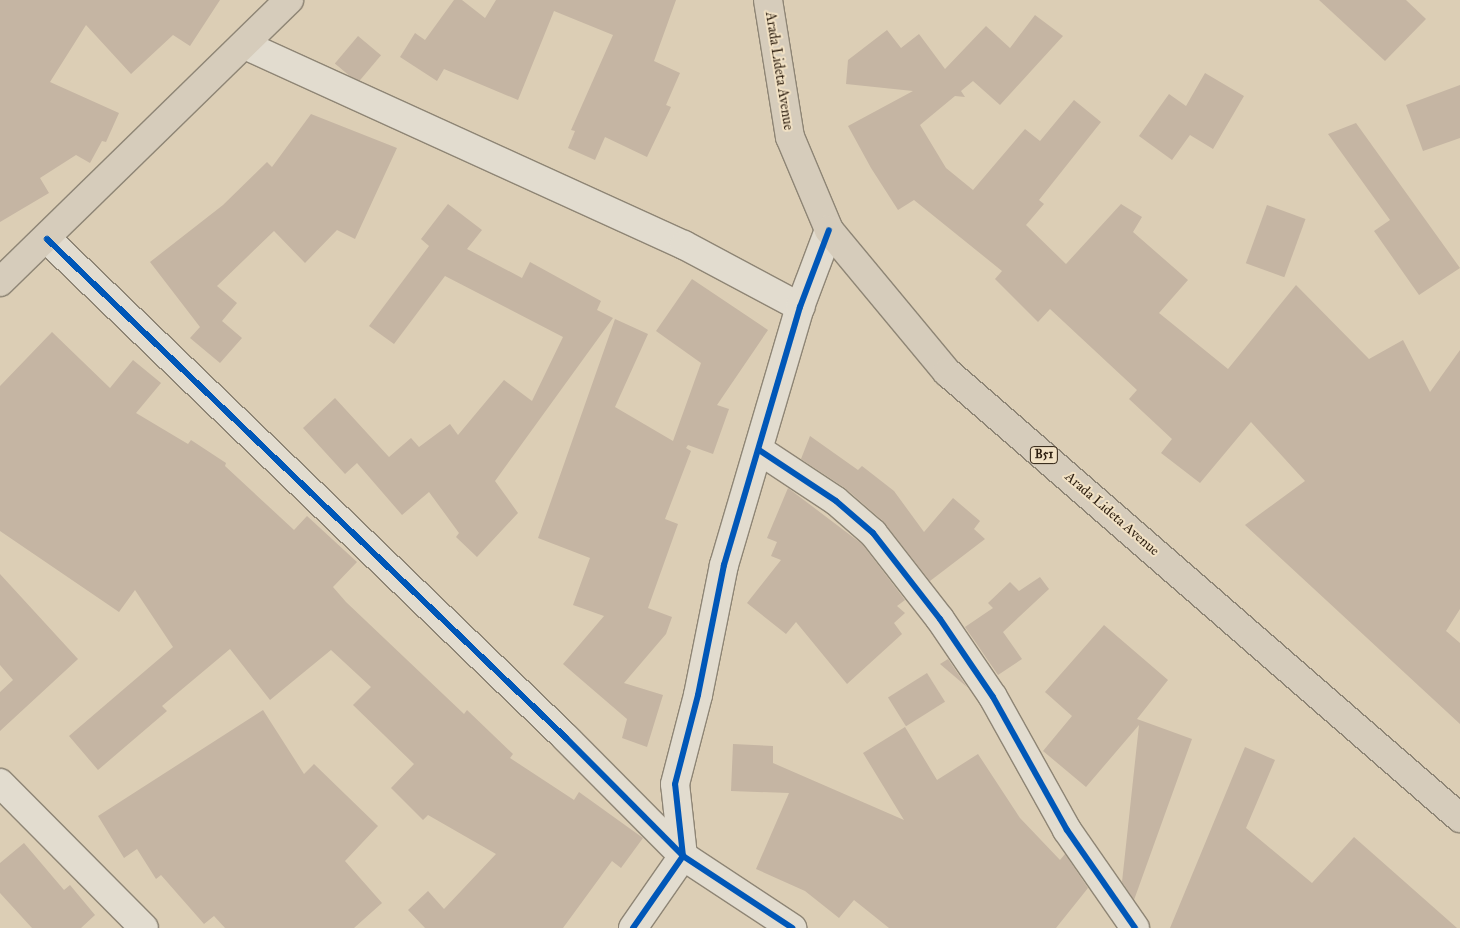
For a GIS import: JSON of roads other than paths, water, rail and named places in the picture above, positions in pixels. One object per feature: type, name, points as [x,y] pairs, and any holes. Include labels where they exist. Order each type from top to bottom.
[{"type":"main road","points":[[0,282],[289,0]]},
{"type":"main road","name":"Arada Lideta Avenue","points":[[768,0],[790,137],[829,230],[947,372],[1460,818]]},
{"type":"street","points":[[245,44],[684,245],[800,307]]},
{"type":"street","points":[[633,928],[683,856],[675,784],[698,695],[724,565],[800,307],[829,230]]},
{"type":"street","points":[[46,239],[566,738],[683,856],[792,928]]},
{"type":"street","points":[[759,450],[836,501],[872,533],[940,619],[993,696],[1067,830],[1135,928]]},
{"type":"street","points":[[0,783],[144,928]]}]
